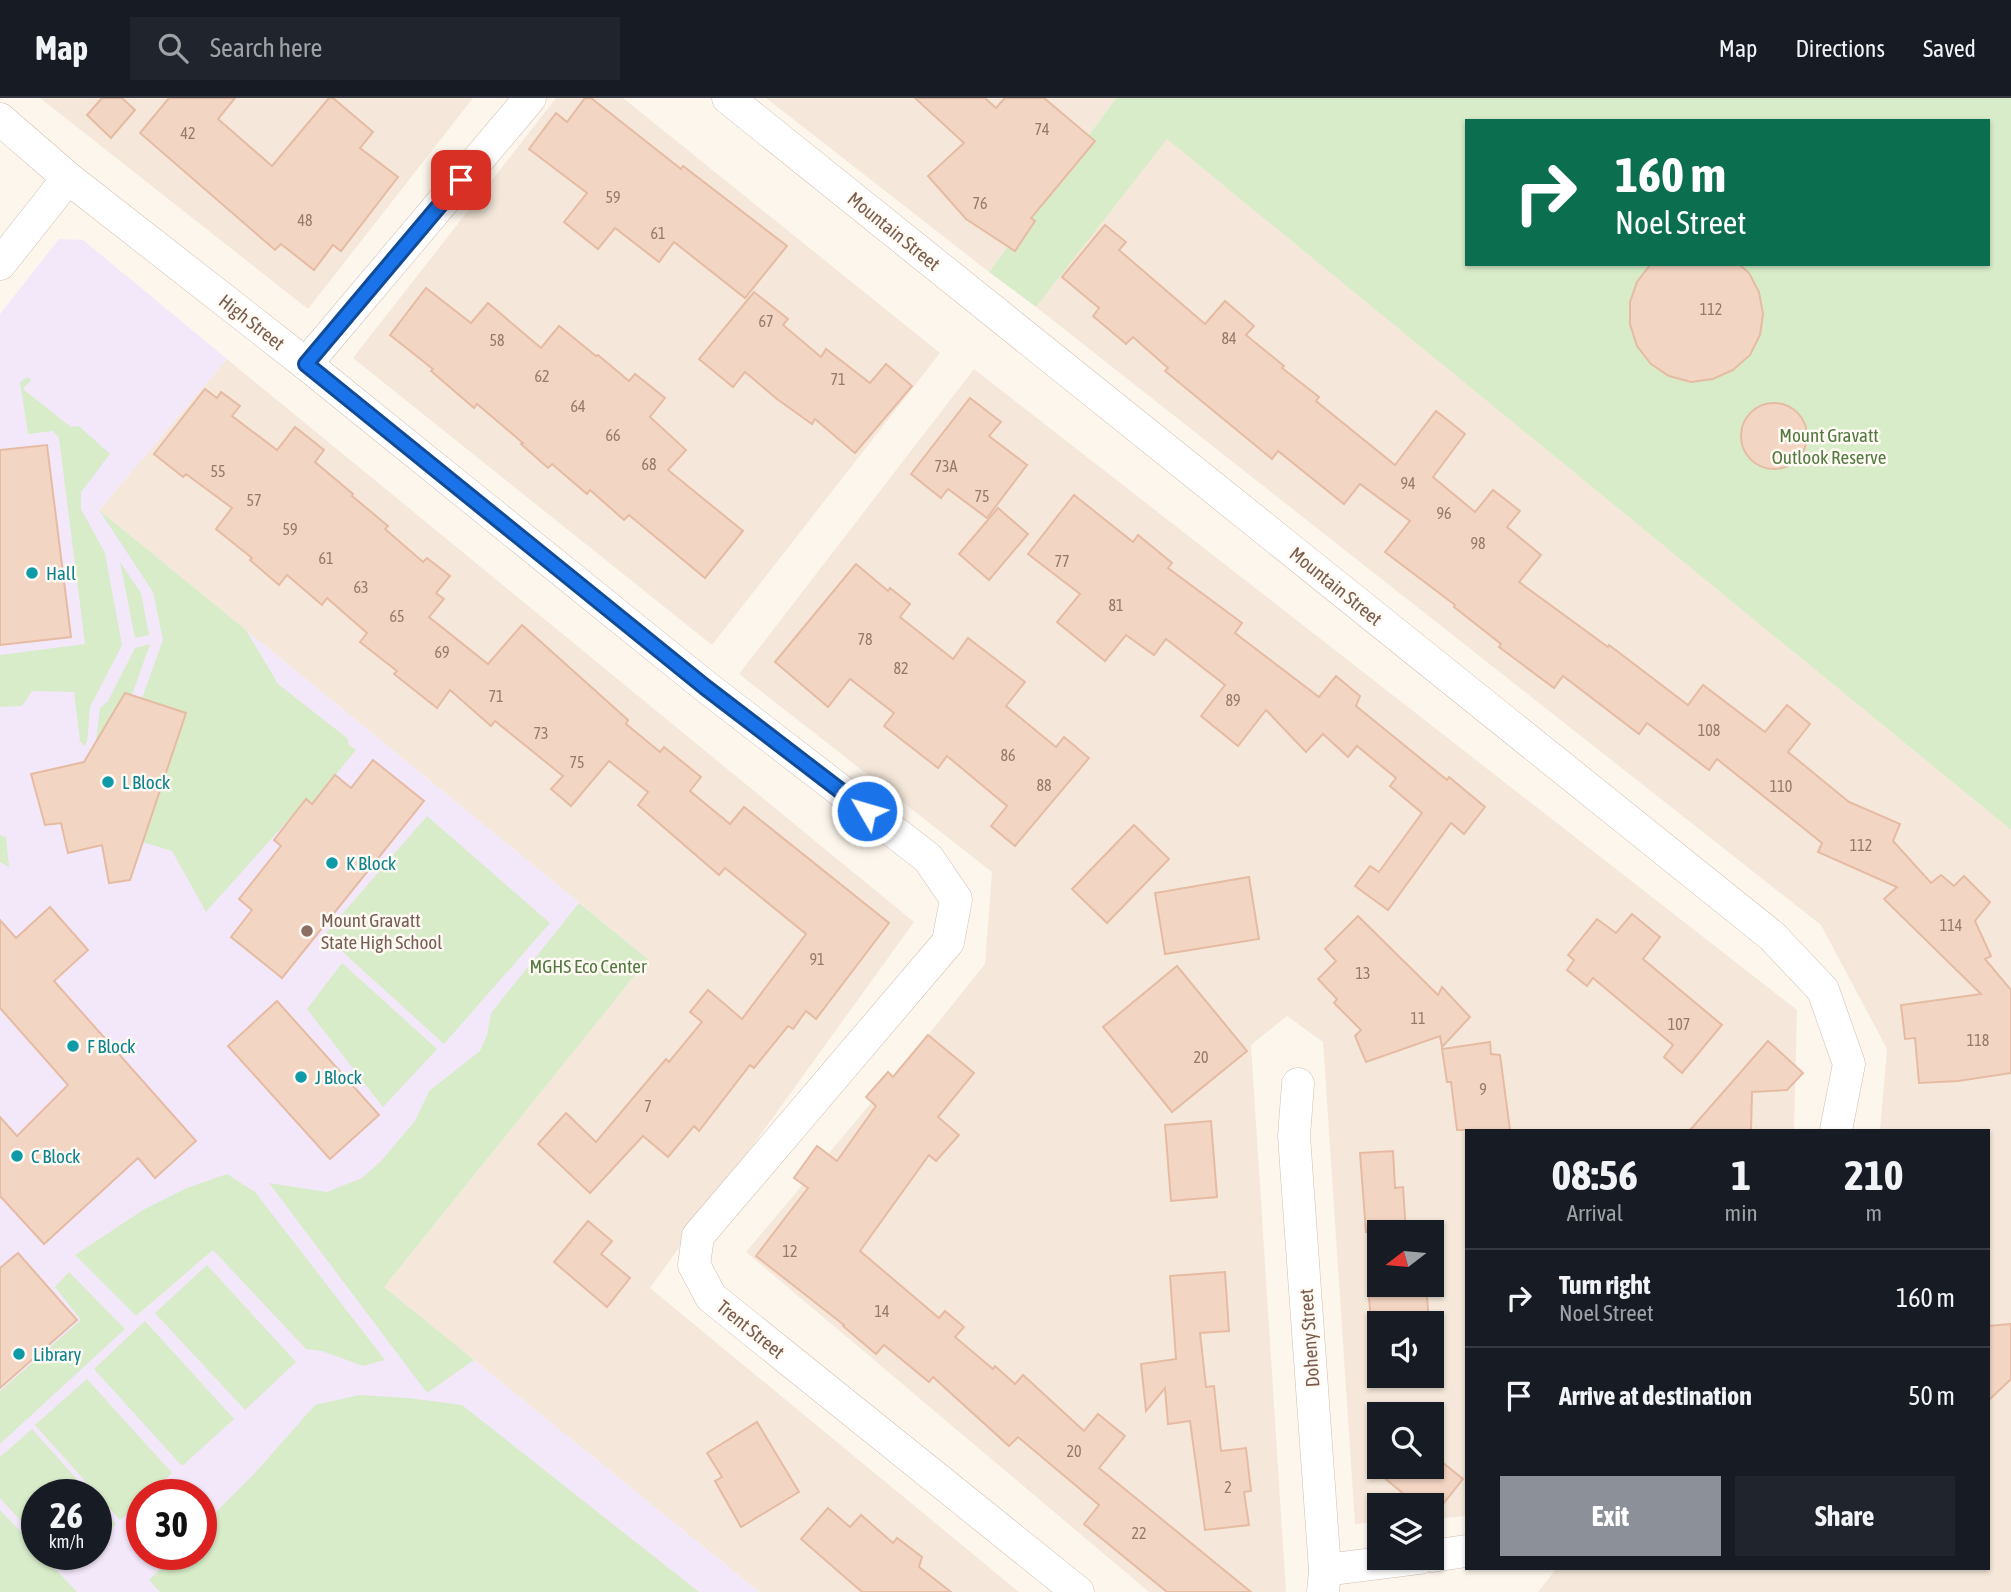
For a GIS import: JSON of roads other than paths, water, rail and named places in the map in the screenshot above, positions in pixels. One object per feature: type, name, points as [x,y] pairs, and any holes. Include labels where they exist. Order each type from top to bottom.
[{"type":"street","points":[[306,364],[530,98]]},
{"type":"street","name":"Mountain Street","points":[[728,98],[1772,936],[1823,990],[1849,1064],[1836,1129]]},
{"type":"street","name":"High Street","points":[[0,119],[68,178],[306,364],[705,687],[928,858],[956,899]]},
{"type":"street","points":[[0,264],[68,178]]},
{"type":"street","name":"Trent Street","points":[[956,899],[948,942],[698,1236],[694,1265],[712,1297],[1078,1592]]},
{"type":"street","name":"Doheny Street","points":[[1298,1084],[1294,1136],[1324,1581]]},
{"type":"street","points":[[1444,1554],[1465,1551]]},
{"type":"street","points":[[1324,1581],[1370,1570]]},
{"type":"place","name":"Hall","points":[[32,573]]},
{"type":"place","name":"L Block","points":[[108,782]]},
{"type":"place","name":"K Block","points":[[332,863]]},
{"type":"place","name":"Mount Gravatt State High School","points":[[307,931]]},
{"type":"place","name":"F Block","points":[[73,1046]]},
{"type":"place","name":"J Block","points":[[301,1077]]},
{"type":"place","name":"C Block","points":[[17,1156]]},
{"type":"place","name":"Library","points":[[19,1354]]},
{"type":"park label","name":"Mount Gravatt Outlook Reserve","points":[[1829,446]]},
{"type":"park label","name":"MGHS Eco Center","points":[[588,966]]}]
